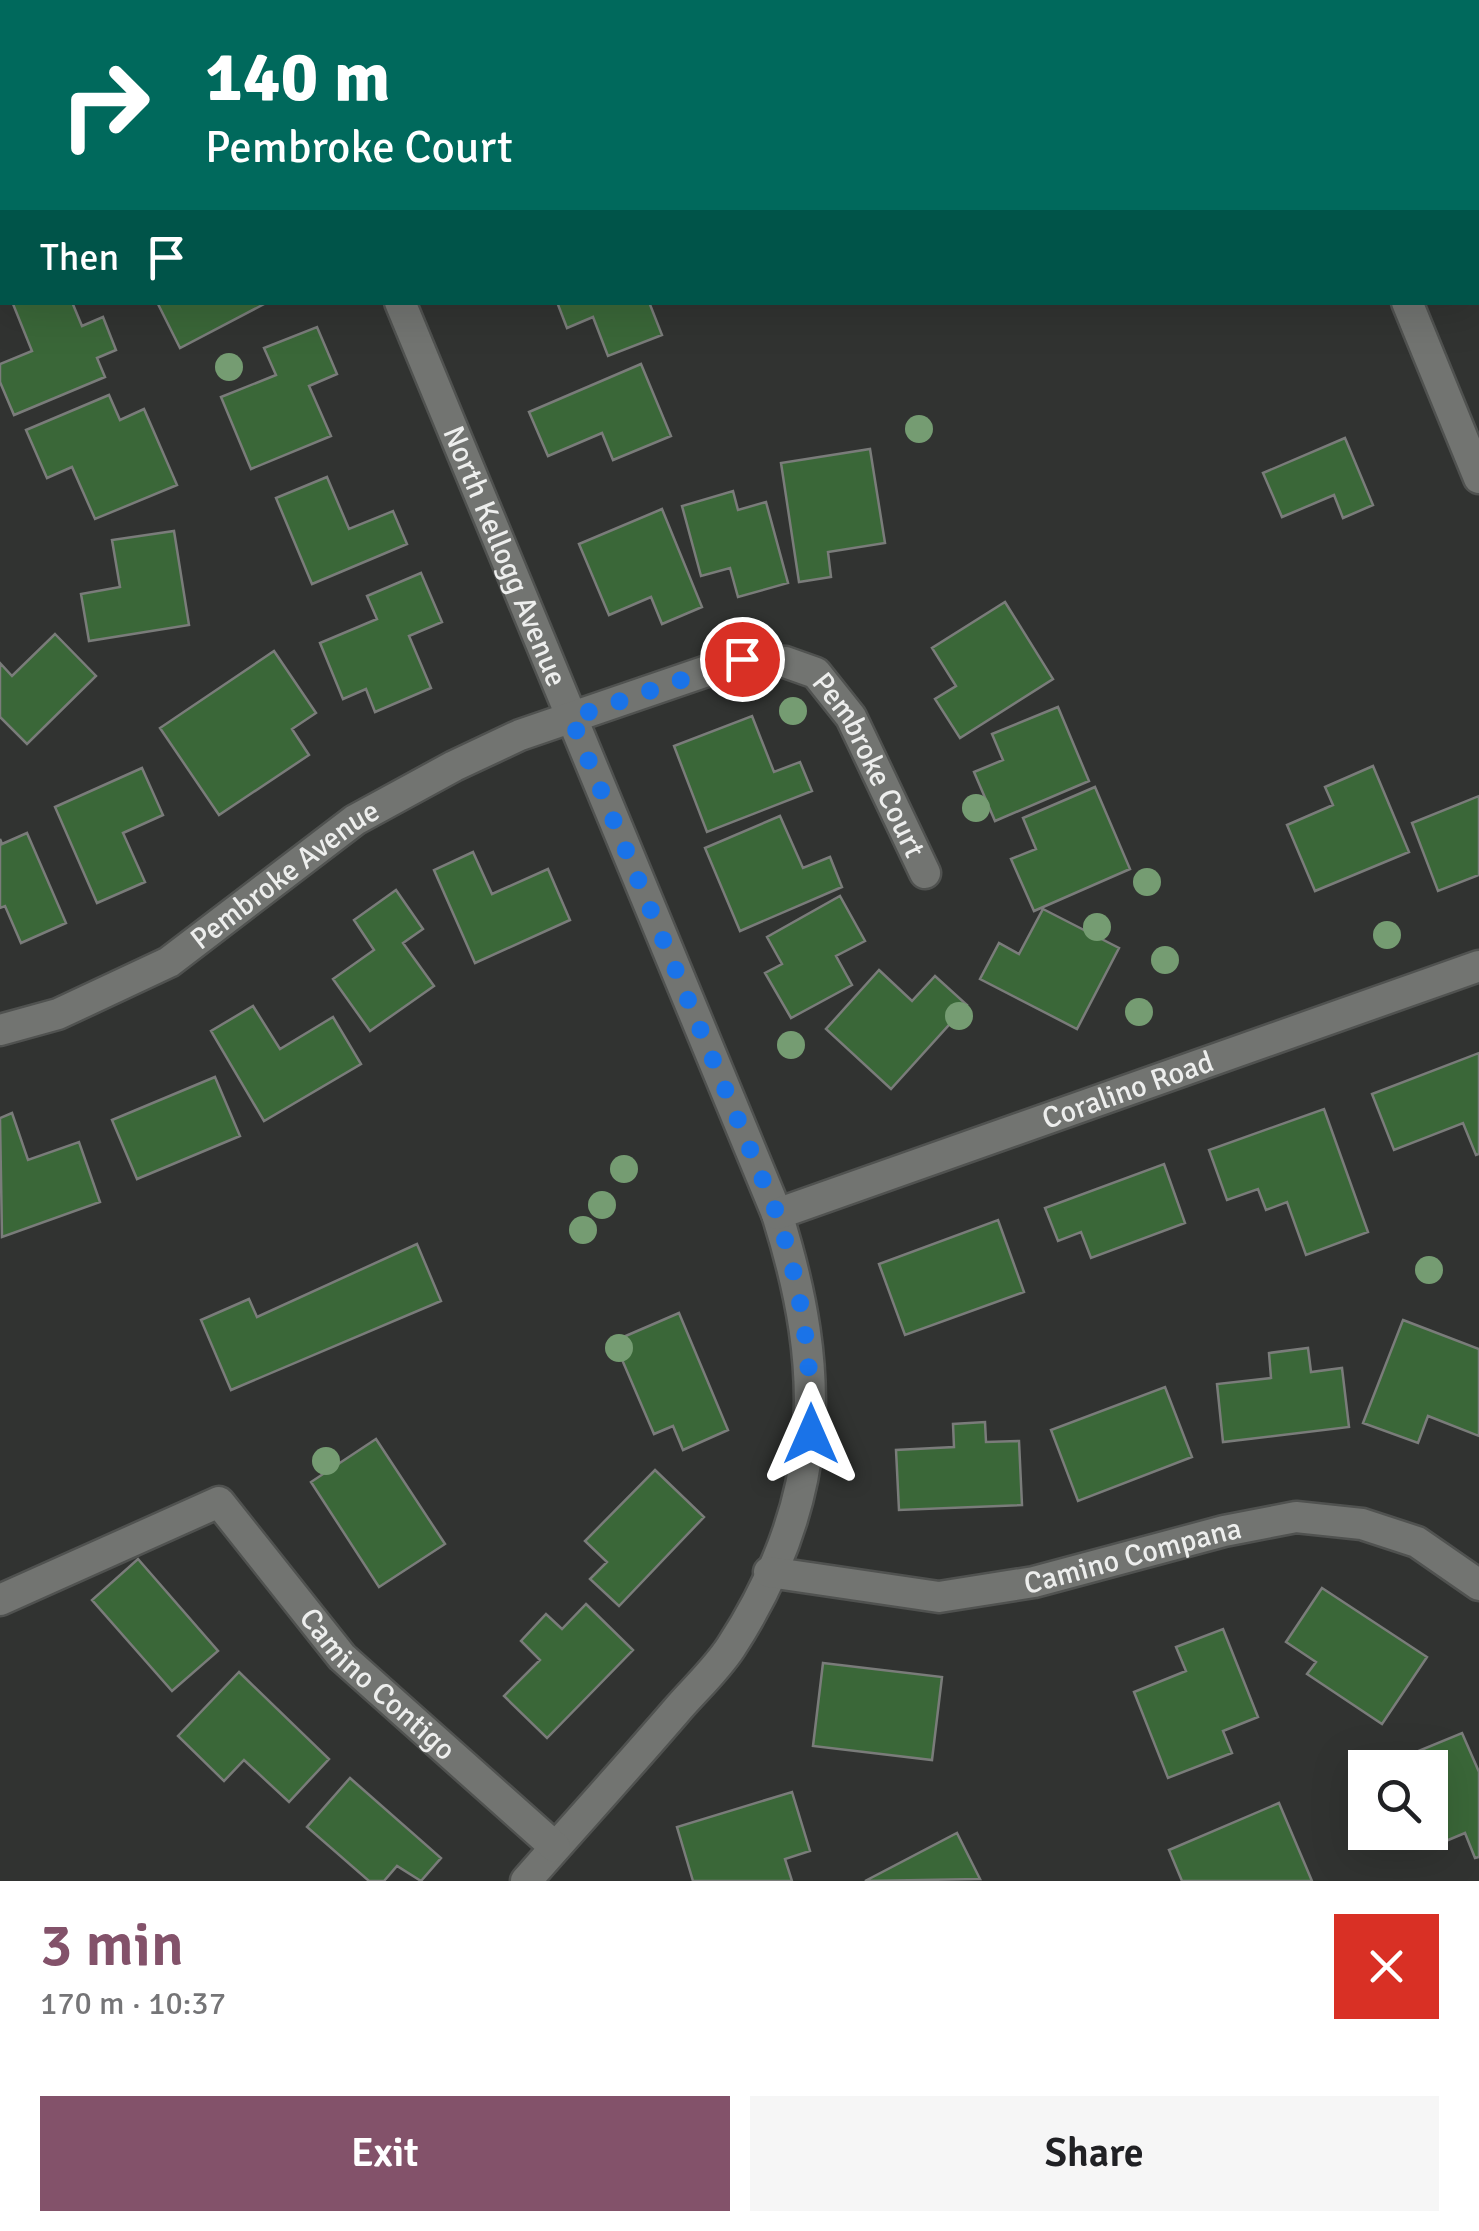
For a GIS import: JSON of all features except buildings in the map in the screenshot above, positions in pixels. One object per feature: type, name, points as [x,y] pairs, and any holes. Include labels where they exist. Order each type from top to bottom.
[{"type":"street","name":"North Kellogg Avenue","points":[[401,305],[777,1214],[800,1285],[810,1354],[811,1434],[801,1499],[730,1648],[526,1881]]},
{"type":"street","points":[[1408,305],[1479,478]]},
{"type":"street","name":"Pembroke Court","points":[[571,718],[742,659],[785,662],[816,673],[852,717],[925,873]]},
{"type":"street","name":"Pembroke Avenue","points":[[0,1030],[58,1014],[169,962],[355,820],[454,766],[571,718]]},
{"type":"street","name":"Coralino Road","points":[[777,1214],[1479,966]]},
{"type":"street","name":"Camino Contigo","points":[[0,1600],[218,1502],[342,1657],[555,1848]]},
{"type":"street","name":"Camino Compana","points":[[769,1572],[938,1597],[1034,1582],[1224,1531],[1296,1517],[1362,1524],[1417,1542],[1479,1585]]},
{"type":"route","points":[[742,659],[571,718],[777,1214],[800,1285],[810,1354],[811,1434]]}]
